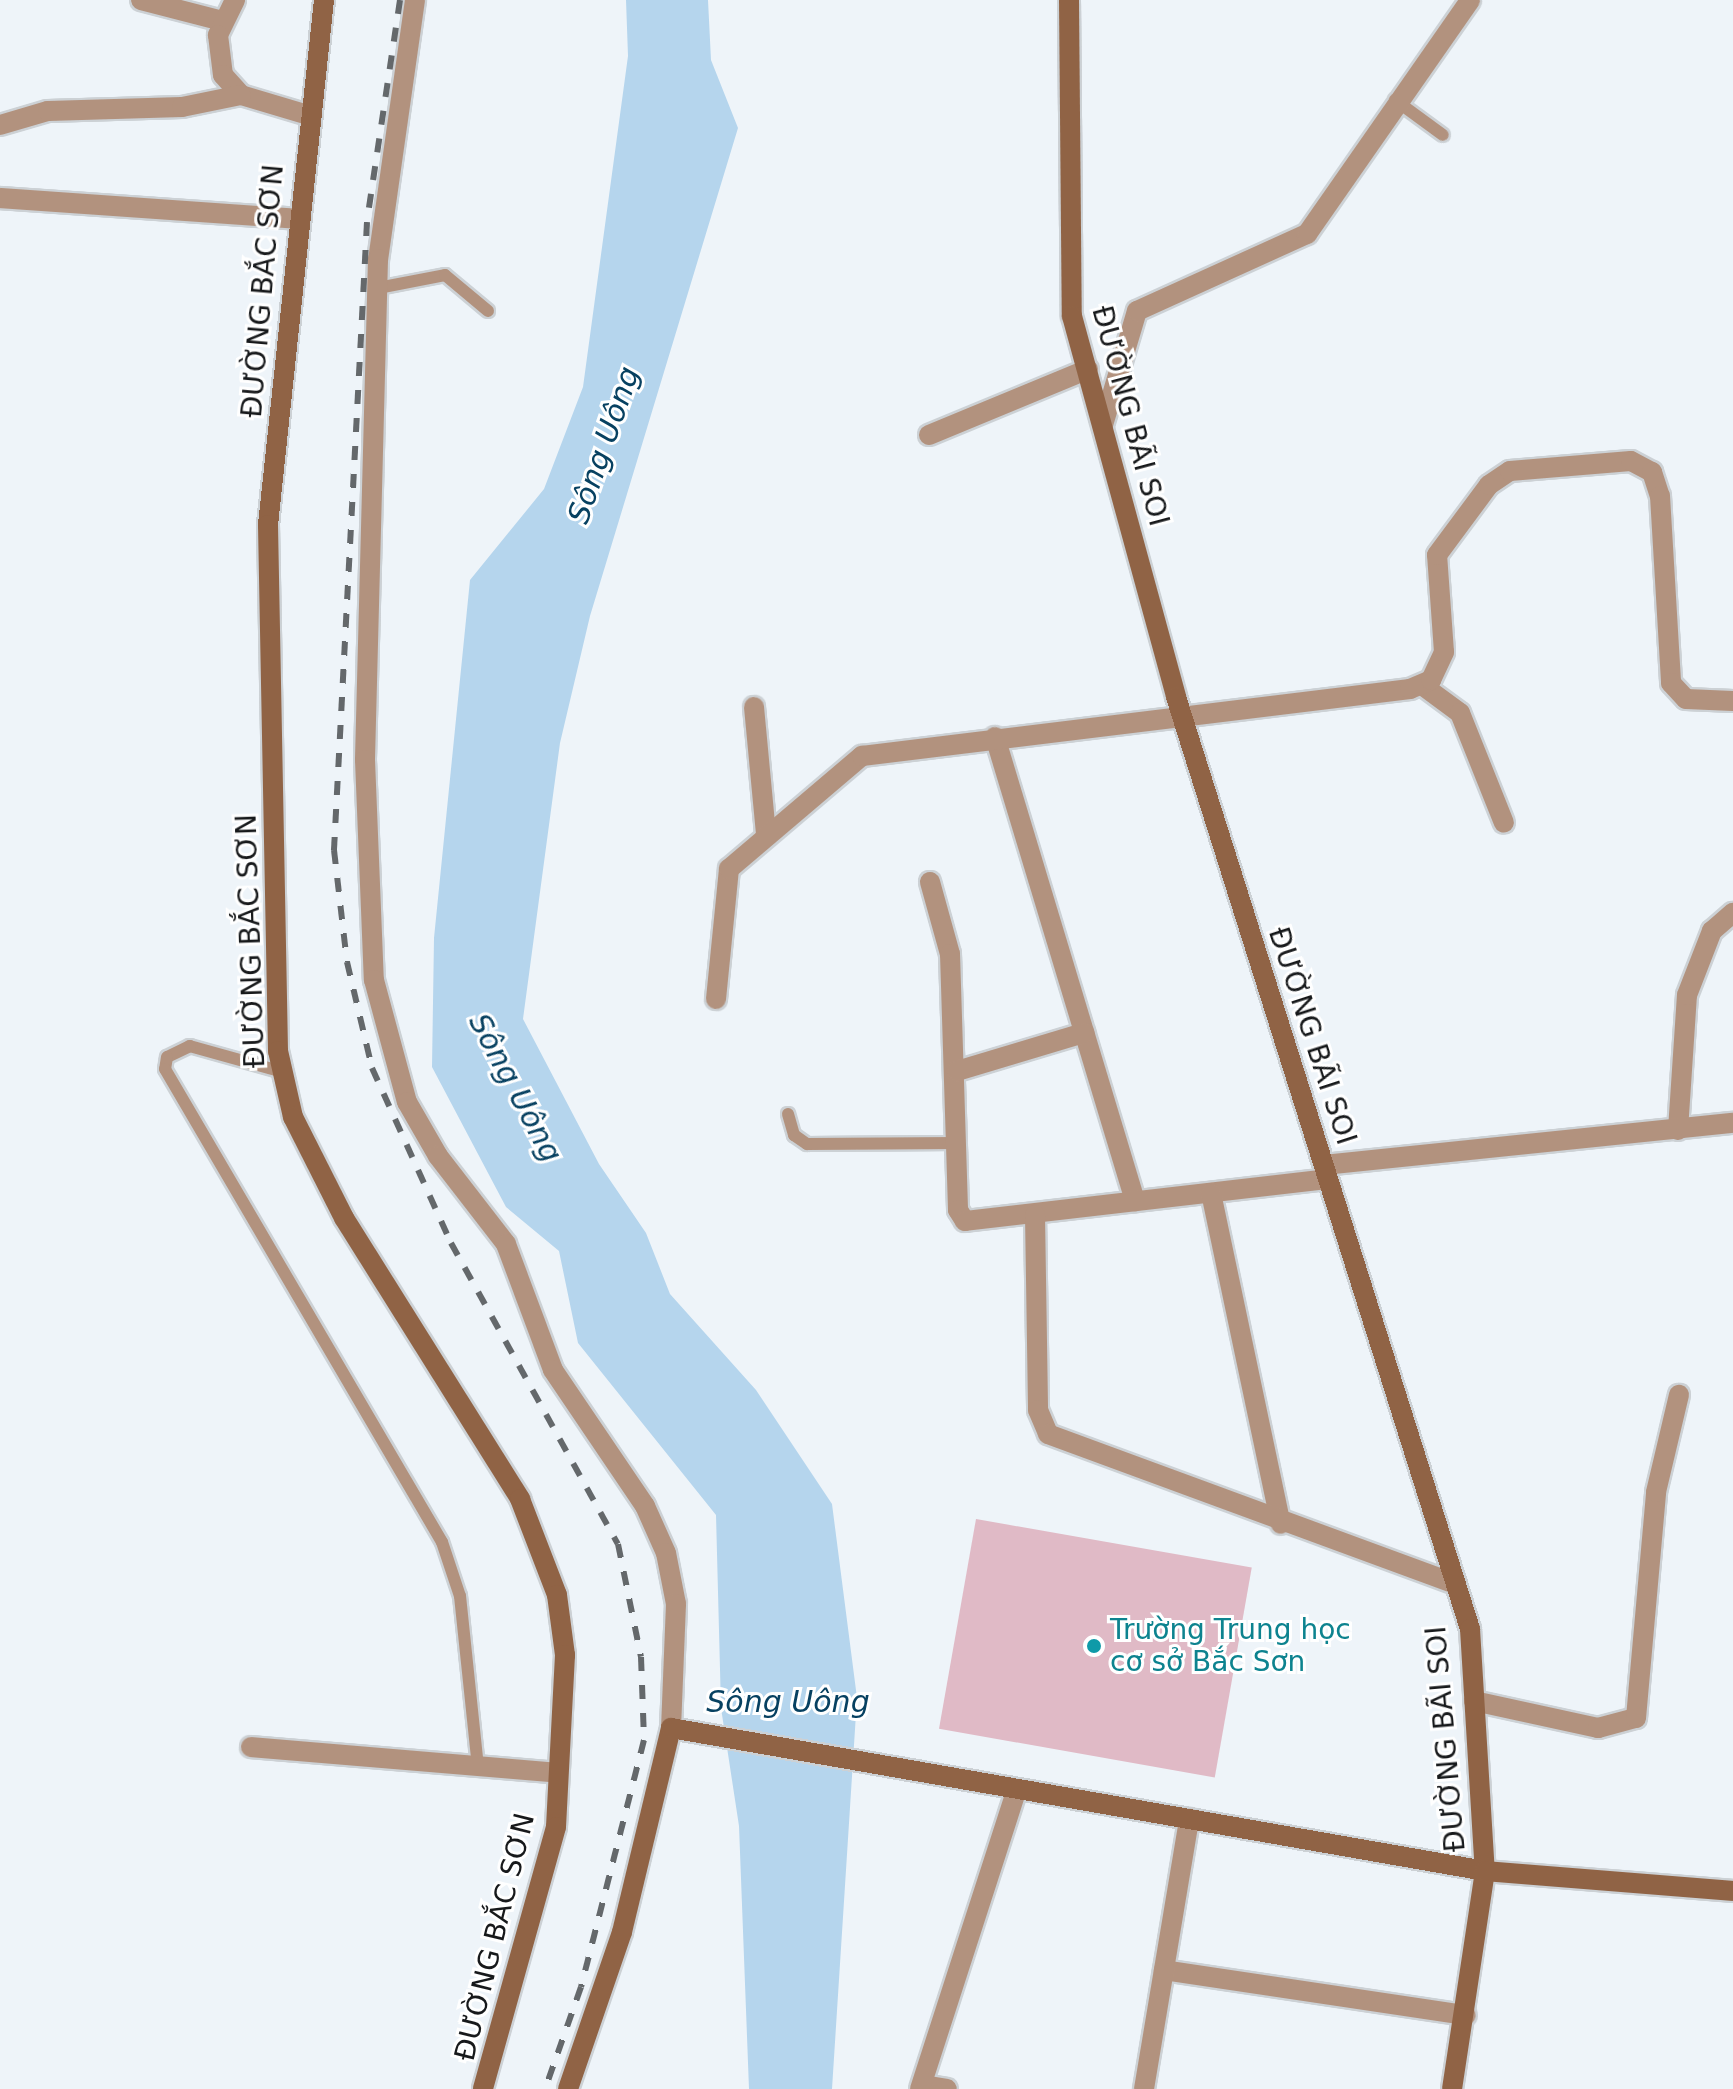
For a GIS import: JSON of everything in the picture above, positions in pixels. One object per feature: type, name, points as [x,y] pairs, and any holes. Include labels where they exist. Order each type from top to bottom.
[{"type":"main road","name":"ĐƯỜNG BẮC SƠN","points":[[324,0],[308,115],[268,525],[283,1072],[293,1117],[344,1218],[542,1546],[565,1655],[556,1827],[483,2089]]},
{"type":"main road","name":"ĐƯỜNG BÃI SOI","points":[[1069,0],[1069,289],[1088,369],[1183,719],[1470,1629],[1485,1871],[1466,2015],[1452,2089]]},
{"type":"main road","points":[[568,2089],[622,1932],[680,1730],[1485,1871],[1733,1891]]},
{"type":"street","points":[[141,0],[222,21]]},
{"type":"street","points":[[235,0],[222,21],[218,62],[241,95]]},
{"type":"street","points":[[415,0],[378,288],[365,760],[374,980],[407,1102],[438,1156],[506,1244],[553,1370],[645,1506],[666,1553],[676,1604],[680,1730]]},
{"type":"street","points":[[1103,425],[1137,311],[1307,234],[1395,100],[1470,0]]},
{"type":"street","points":[[0,125],[48,111],[153,110],[241,95],[308,115]]},
{"type":"street","points":[[0,198],[297,219]]},
{"type":"street","points":[[929,435],[1088,369]]},
{"type":"street","points":[[716,999],[725,881],[766,833],[862,756],[995,737],[1183,719],[1422,685],[1438,672],[1444,652],[1437,555],[1489,485],[1523,468],[1631,461],[1652,472],[1660,496],[1674,690],[1686,699],[1733,701]]},
{"type":"street","points":[[1422,685],[1460,713],[1504,823]]},
{"type":"street","points":[[754,707],[766,833]]},
{"type":"street","points":[[995,737],[1135,1201]]},
{"type":"street","points":[[930,882],[950,954],[961,1217],[971,1223],[1211,1193],[1326,1172],[1733,1123]]},
{"type":"street","points":[[1678,1130],[1687,995],[1706,941],[1733,913]]},
{"type":"street","points":[[957,1071],[1084,1033]]},
{"type":"street","points":[[1211,1193],[1281,1524]]},
{"type":"street","points":[[1035,1215],[1038,1410],[1048,1434],[1281,1524],[1455,1584]]},
{"type":"street","points":[[1474,1701],[1598,1728],[1636,1718],[1656,1492],[1679,1395]]},
{"type":"street","points":[[251,1747],[558,1773]]},
{"type":"street","points":[[947,2089],[921,2087],[1017,1789]]},
{"type":"street","points":[[1144,2089],[1189,1819]]},
{"type":"street","points":[[1164,1970],[1466,2015]]},
{"type":"lane","points":[[1395,100],[1443,135]]},
{"type":"lane","points":[[378,288],[445,275],[488,311]]},
{"type":"lane","points":[[283,1072],[190,1046],[167,1057],[165,1069],[442,1542],[460,1596],[478,1766]]},
{"type":"lane","points":[[788,1114],[794,1135],[807,1144],[957,1143]]},
{"type":"water","name":"Sông Uông","points":[[626,0],[708,0],[711,60],[738,128],[590,616],[560,743],[523,1019],[599,1164],[646,1233],[670,1294],[756,1390],[832,1504],[857,1698],[832,2089],[749,2089],[739,1826],[721,1708],[716,1515],[578,1343],[559,1251],[506,1207],[432,1067],[434,938],[470,580],[544,489],[583,387],[628,56]]},
{"type":"building","name":"Trường Trung học cơ sở Bắc Sơn","points":[[976,1519],[1252,1568],[1215,1777],[939,1729]]},
{"type":"railway","points":[[400,0],[367,222],[334,850],[347,962],[372,1068],[451,1243],[618,1544],[641,1657],[644,1740],[581,1987],[545,2089]]},
{"type":"place","name":"Trường Trung học cơ sở Bắc Sơn","points":[[1094,1646]]}]
